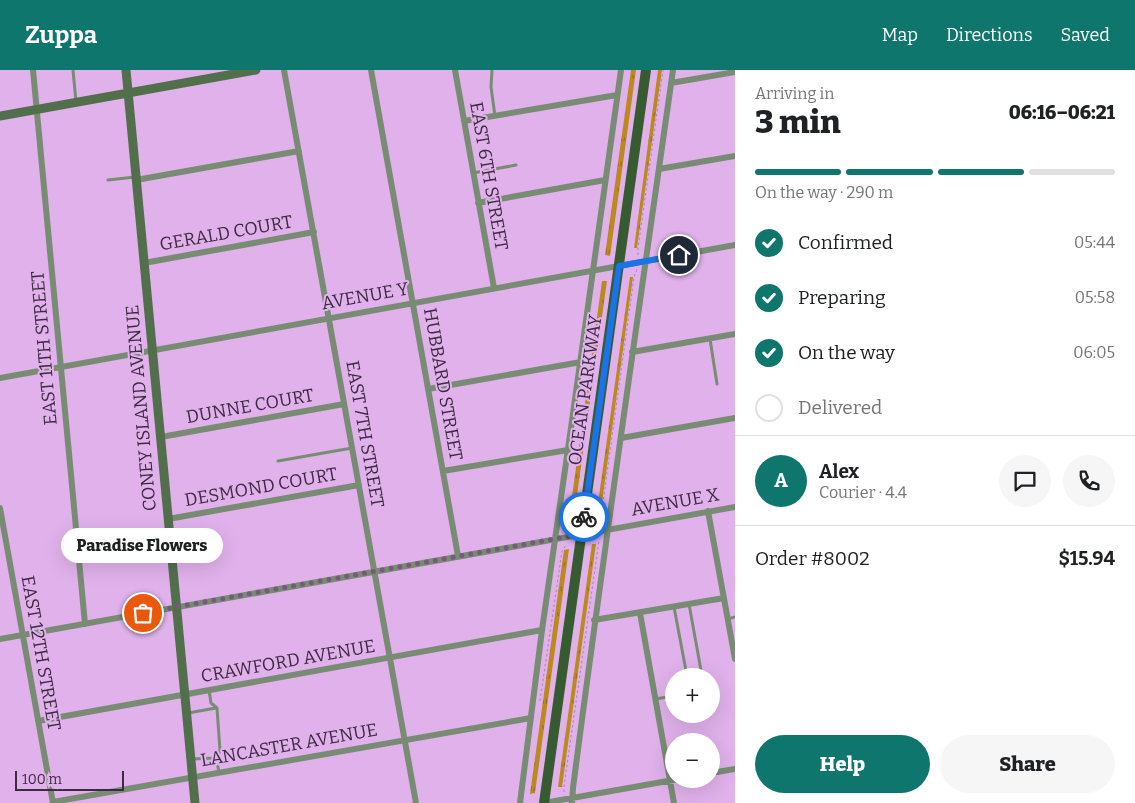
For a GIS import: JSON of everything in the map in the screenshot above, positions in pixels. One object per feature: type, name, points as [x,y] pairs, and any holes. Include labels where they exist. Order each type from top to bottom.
[{"type":"main road","name":"CONEY ISLAND AVENUE","points":[[126,70],[195,803]]},
{"type":"main road","points":[[0,116],[256,70]]},
{"type":"main road","name":"OCEAN PARKWAY","points":[[544,803],[646,70]]},
{"type":"street","name":"EAST 11TH STREET","points":[[33,70],[85,624]]},
{"type":"street","name":"EAST 7TH STREET","points":[[284,70],[416,803]]},
{"type":"street","name":"HUBBARD STREET","points":[[371,70],[458,556]]},
{"type":"street","name":"EAST 6TH STREET","points":[[454,70],[494,288]]},
{"type":"street","name":"OCEAN PARKWAY","points":[[520,803],[542,630],[621,70]]},
{"type":"street","points":[[572,800],[594,620],[673,70]]},
{"type":"street","points":[[671,84],[735,72]]},
{"type":"street","points":[[464,121],[617,95]]},
{"type":"street","points":[[136,179],[300,151]]},
{"type":"street","points":[[659,169],[735,156]]},
{"type":"street","points":[[478,202],[605,180]]},
{"type":"street","name":"GERALD COURT","points":[[144,263],[314,232]]},
{"type":"street","name":"AVENUE Y","points":[[0,378],[735,245]]},
{"type":"street","points":[[632,352],[735,334]]},
{"type":"street","points":[[428,389],[581,362]]},
{"type":"street","name":"DUNNE COURT","points":[[160,437],[344,404]]},
{"type":"street","points":[[621,438],[735,418]]},
{"type":"street","points":[[443,471],[568,450]]},
{"type":"street","name":"DESMOND COURT","points":[[168,519],[359,485]]},
{"type":"street","name":"AVENUE X","points":[[0,639],[735,507]]},
{"type":"street","name":"EAST 12TH STREET","points":[[0,508],[4,550],[23,635],[53,802]]},
{"type":"street","points":[[708,511],[735,659]]},
{"type":"street","points":[[594,620],[724,598]]},
{"type":"street","points":[[640,613],[665,753]]},
{"type":"street","name":"CRAWFORD AVENUE","points":[[38,721],[542,630]]},
{"type":"street","name":"LANCASTER AVENUE","points":[[53,802],[531,718]]},
{"type":"street","points":[[720,771],[735,768]]},
{"type":"street","points":[[544,803],[572,800],[665,781]]},
{"type":"street","points":[[671,788],[674,803]]},
{"type":"lane","points":[[73,70],[76,102]]},
{"type":"lane","points":[[492,70],[491,87],[495,116]]},
{"type":"lane","points":[[473,173],[516,165]]},
{"type":"lane","points":[[108,180],[136,179]]},
{"type":"lane","points":[[710,338],[717,384]]},
{"type":"lane","points":[[278,461],[352,448]]},
{"type":"lane","points":[[689,604],[701,668]]},
{"type":"lane","points":[[674,606],[686,668]]},
{"type":"lane","points":[[728,619],[735,617]]},
{"type":"lane","points":[[209,690],[211,704],[217,708]]},
{"type":"lane","points":[[655,699],[665,697]]},
{"type":"lane","points":[[187,713],[217,708]]},
{"type":"lane","points":[[217,708],[220,751],[216,758],[219,772]]},
{"type":"lane","points":[[191,759],[216,758]]},
{"type":"path","points":[[638,255],[663,70]]},
{"type":"path","points":[[600,524],[634,277],[637,271]]},
{"type":"path","points":[[564,792],[599,540]]},
{"type":"path","points":[[540,708],[562,550],[566,545]]},
{"type":"green space","points":[[631,70],[636,70],[610,256],[605,255]]},
{"type":"green space","points":[[658,70],[662,70],[637,248],[634,248]]},
{"type":"green space","points":[[630,277],[633,277],[600,517],[596,517]]},
{"type":"green space","points":[[602,281],[607,281],[573,524],[568,525]]},
{"type":"green space","points":[[592,544],[596,544],[562,787],[558,787]]},
{"type":"green space","points":[[569,549],[535,793],[530,794],[564,550]]},
{"type":"way so far","points":[[143,613],[582,534],[584,517]]},
{"type":"place","name":"Paradise Flowers","points":[[143,613]]},
{"type":"route","points":[[584,517],[619,266],[679,255]]}]
